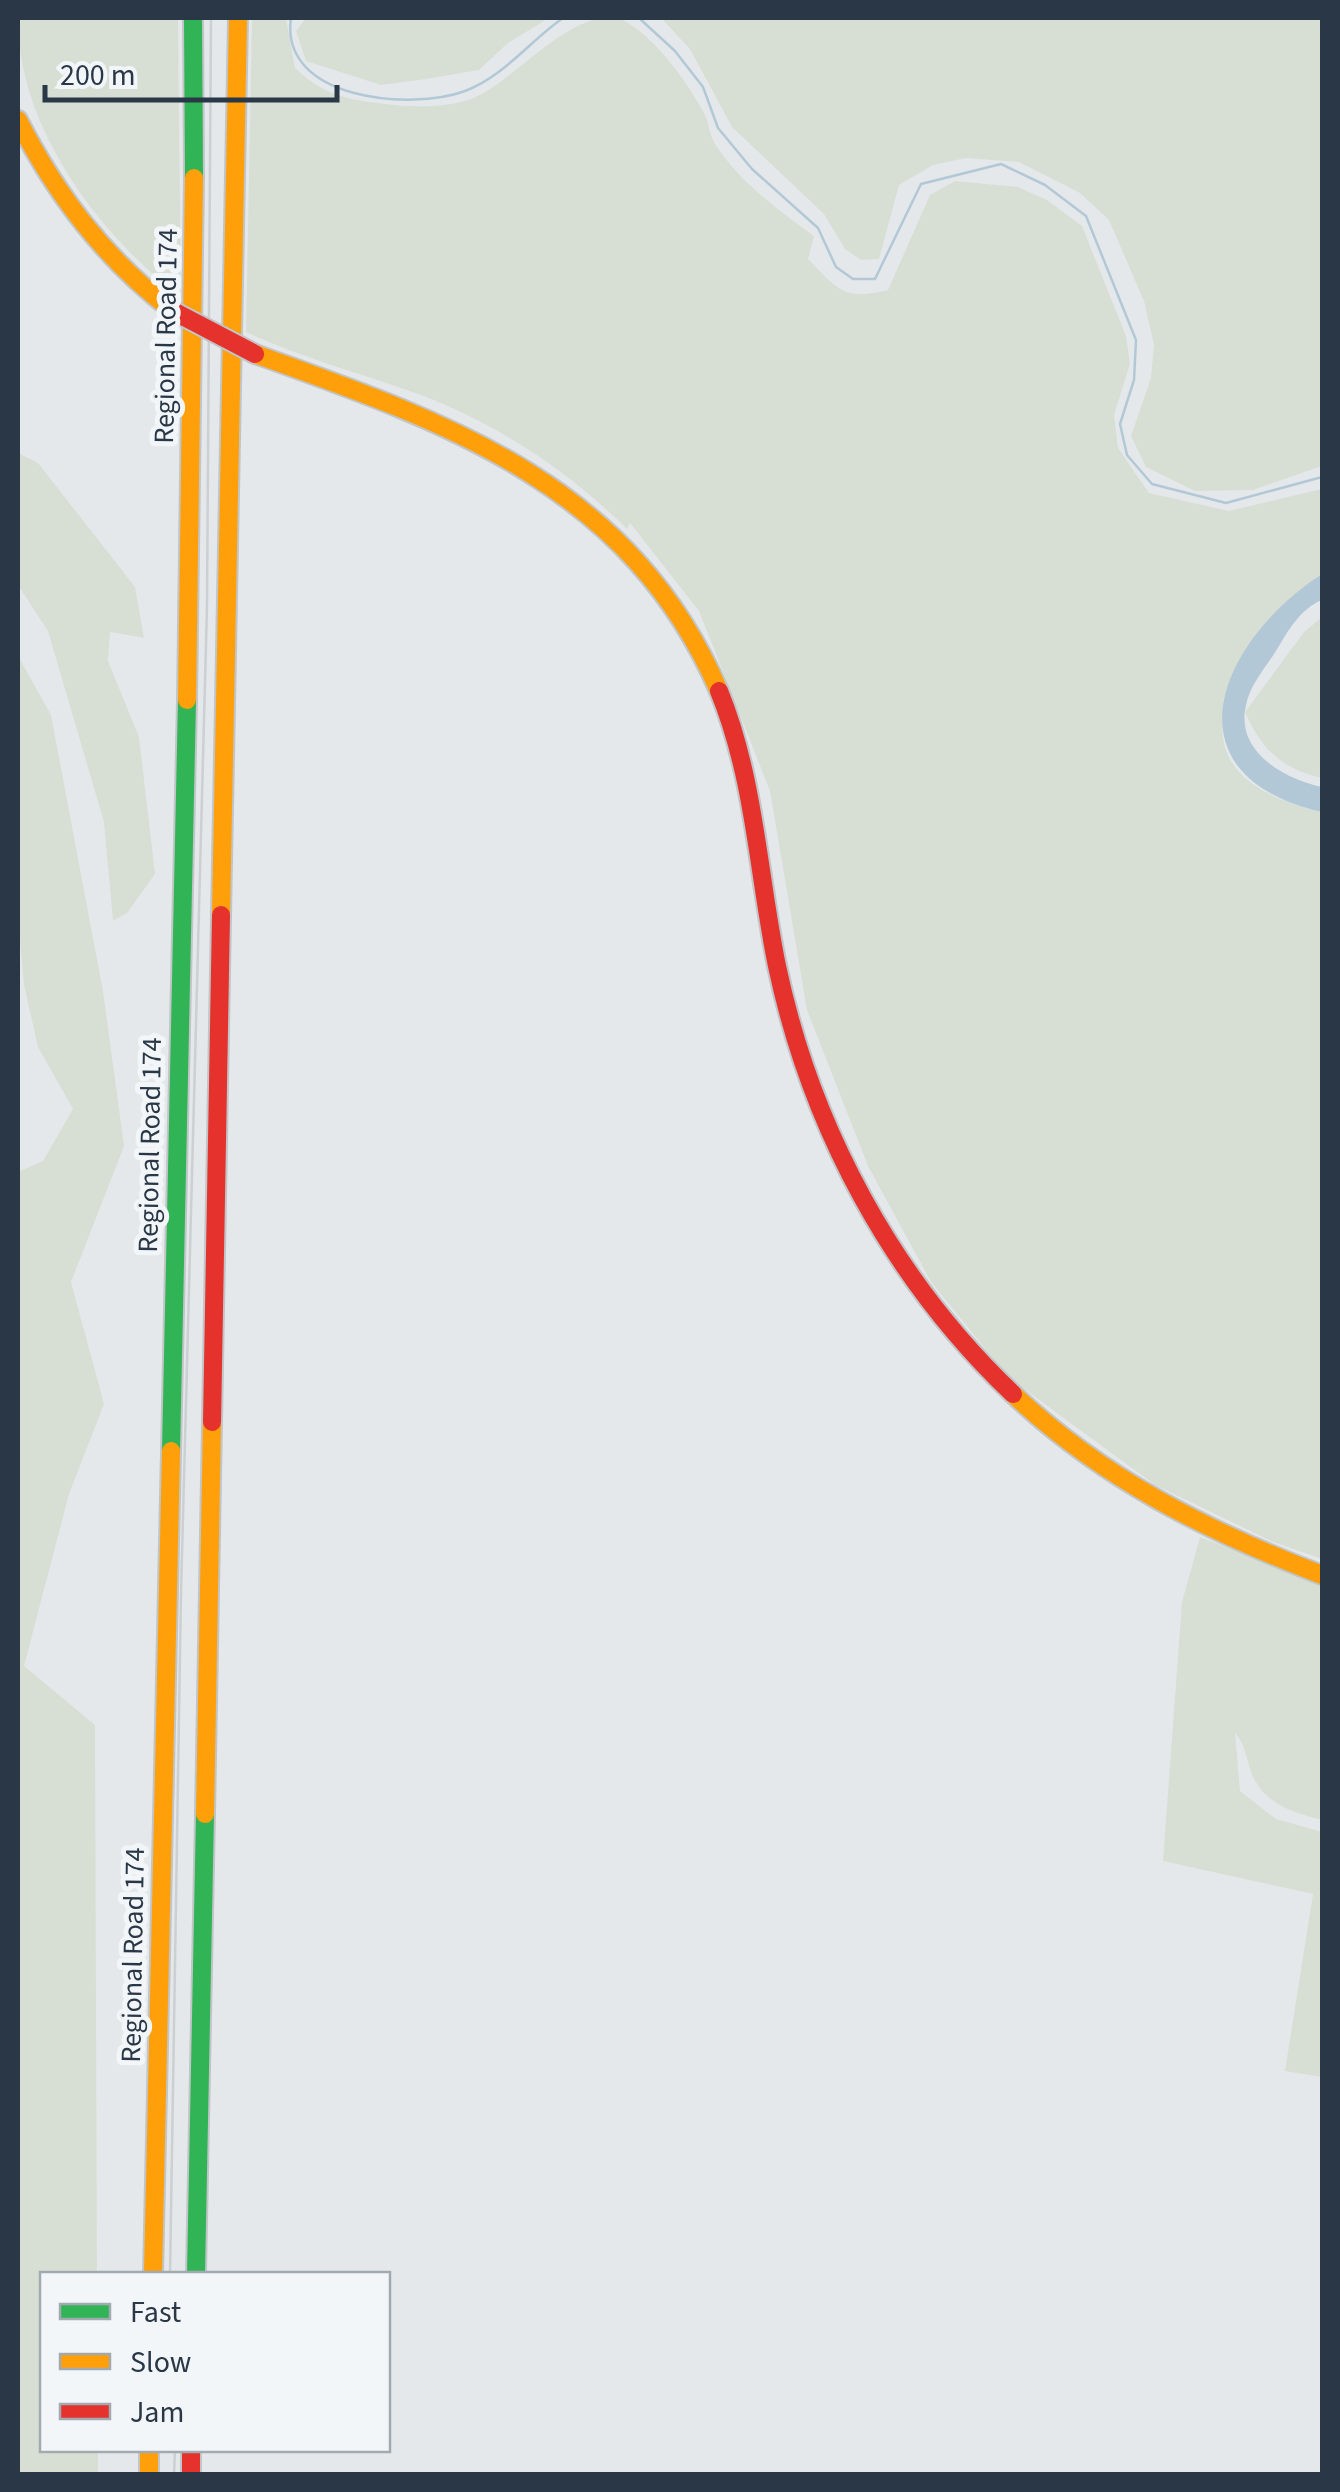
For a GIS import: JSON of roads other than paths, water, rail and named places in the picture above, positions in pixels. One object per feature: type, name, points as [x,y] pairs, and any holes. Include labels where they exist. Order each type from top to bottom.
[{"type":"main road","name":"Regional Road 174","points":[[153,2272],[195,305],[192,18]]},
{"type":"main road","points":[[196,2272],[238,18]]},
{"type":"main road","points":[[18,120],[65,204],[100,250],[173,311],[255,354],[491,443],[532,467],[587,511],[642,568],[691,636],[722,699],[737,741],[778,974],[798,1044],[855,1187],[883,1234],[936,1312],[1010,1394],[1104,1469],[1198,1525],[1322,1574]]},
{"type":"water","points":[[1322,574],[1322,600],[1295,621],[1258,677],[1248,698],[1245,722],[1248,737],[1266,761],[1293,777],[1322,787],[1322,812],[1272,794],[1240,768],[1224,738],[1223,704],[1235,669],[1256,634],[1286,602]]},
{"type":"waterway","points":[[291,18],[293,46],[306,67],[327,82],[353,93],[413,100],[442,97],[479,85],[563,18]]},
{"type":"waterway","points":[[639,18],[675,51],[703,87],[718,128],[752,169],[818,228],[836,267],[853,279],[875,279],[921,184],[1001,164],[1045,185],[1086,216],[1136,340],[1134,380],[1120,424],[1127,455],[1152,484],[1226,503],[1322,477]]},
{"type":"tram line","points":[[170,2272],[181,1592],[207,606],[211,18]]},
{"type":"tram line","points":[[174,2474],[175,2452]]}]
